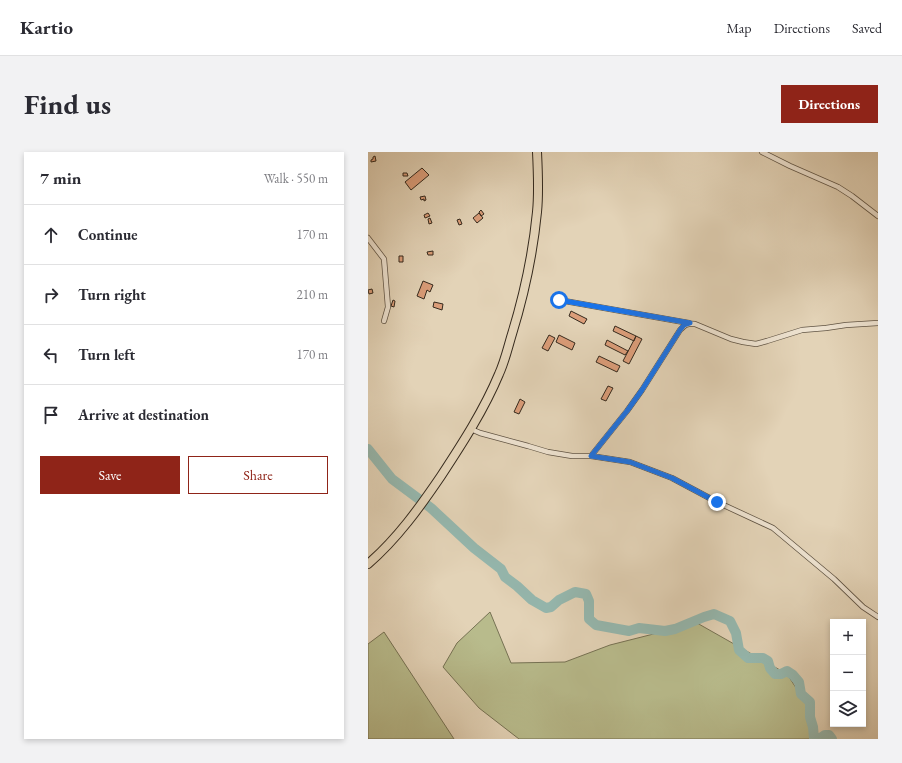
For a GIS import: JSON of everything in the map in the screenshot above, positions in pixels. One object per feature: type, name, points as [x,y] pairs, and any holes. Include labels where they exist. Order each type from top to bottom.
[{"type":"highway","points":[[368,564],[381,553],[426,498],[471,429],[503,365],[526,285],[537,212],[537,152]]},
{"type":"street","points":[[762,152],[838,188],[852,196],[878,216]]},
{"type":"street","points":[[368,238],[384,258],[388,306],[384,321]]},
{"type":"street","points":[[559,300],[695,324],[731,339],[756,344],[802,330],[878,323]]},
{"type":"street","points":[[591,456],[642,390],[680,330],[684,325],[690,323]]},
{"type":"street","points":[[471,429],[480,433],[548,452],[572,456],[591,456],[630,462],[672,478],[717,502],[773,528],[834,579],[863,607],[878,618]]},
{"type":"green space","points":[[490,612],[511,663],[565,662],[610,645],[697,623],[787,674],[811,711],[818,739],[519,739],[479,708],[443,667],[457,643]]},
{"type":"green space","points":[[384,632],[454,739],[368,739],[368,644]]},
{"type":"building","points":[[375,156],[376,161],[371,162],[373,157]]},
{"type":"building","points":[[422,168],[429,175],[411,190],[405,182]]},
{"type":"building","points":[[403,173],[407,173],[408,176],[403,176]]},
{"type":"building","points":[[425,196],[426,200],[421,200],[420,197]]},
{"type":"building","points":[[481,210],[484,214],[481,216],[479,212]]},
{"type":"building","points":[[428,213],[430,216],[425,218],[424,215]]},
{"type":"building","points":[[479,213],[483,218],[477,223],[473,218]]},
{"type":"building","points":[[430,218],[432,223],[429,224],[428,219]]},
{"type":"building","points":[[460,219],[462,224],[459,225],[457,220]]},
{"type":"building","points":[[433,251],[433,255],[428,255],[427,252]]},
{"type":"building","points":[[399,256],[403,256],[403,262],[399,262]]},
{"type":"building","points":[[423,281],[433,285],[430,292],[427,290],[424,299],[417,296]]},
{"type":"building","points":[[372,289],[373,293],[369,294],[368,290]]},
{"type":"building","points":[[393,300],[395,301],[394,307],[391,306]]},
{"type":"building","points":[[434,302],[443,304],[442,310],[433,307]]},
{"type":"building","points":[[571,311],[587,319],[584,324],[569,316]]},
{"type":"building","points":[[615,326],[636,336],[634,341],[613,331]]},
{"type":"building","points":[[549,335],[555,338],[548,351],[542,348]]},
{"type":"building","points":[[559,335],[575,343],[572,350],[556,342]]},
{"type":"building","points":[[636,336],[642,339],[629,364],[623,361]]},
{"type":"building","points":[[607,340],[628,351],[625,355],[605,345]]},
{"type":"building","points":[[599,356],[620,366],[617,372],[596,362]]},
{"type":"building","points":[[608,386],[613,388],[606,401],[601,399]]},
{"type":"building","points":[[520,399],[525,402],[519,414],[514,412]]},
{"type":"waterway","points":[[368,449],[392,479],[431,508],[474,548],[501,569],[505,577],[532,600],[546,608],[551,607],[559,600],[575,592],[586,594],[589,601],[589,619],[596,625],[629,631],[639,628],[665,631],[675,629],[714,614],[730,621],[736,633],[739,650],[748,658],[763,658],[768,661],[770,668],[775,674],[781,674],[787,671],[799,682],[801,694],[810,702],[810,717],[814,738],[816,739]]},
{"type":"waterway","points":[[819,739],[825,735],[829,735],[832,739]]},
{"type":"route","points":[[559,300],[690,323],[684,325],[680,330],[642,390],[591,456],[630,462],[672,478],[717,502]]}]
